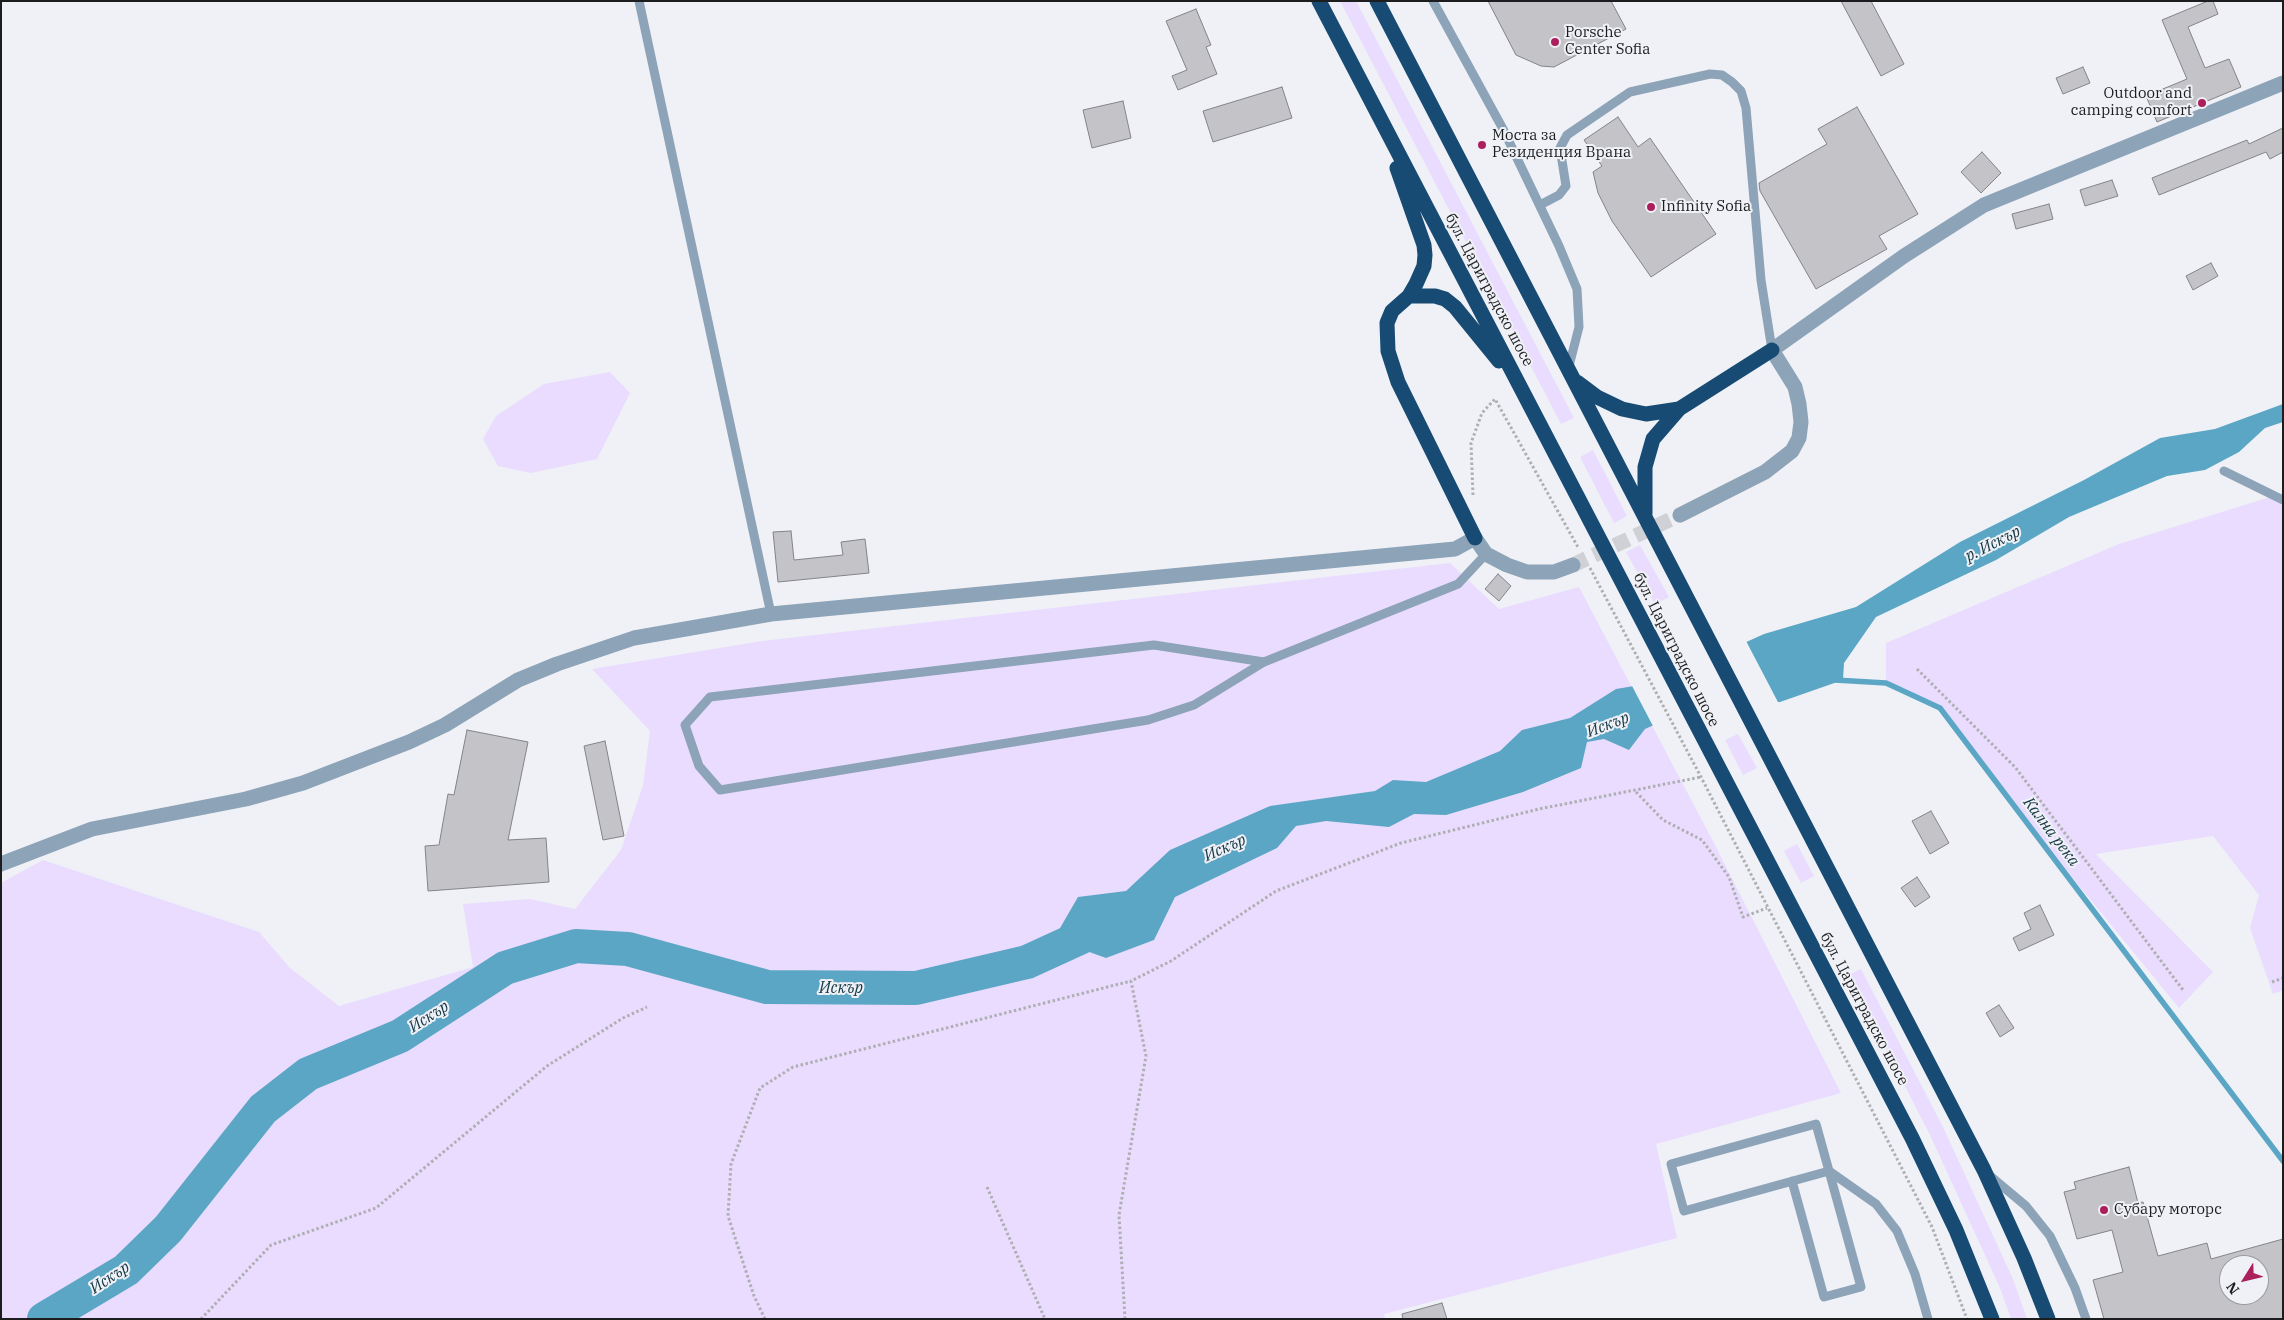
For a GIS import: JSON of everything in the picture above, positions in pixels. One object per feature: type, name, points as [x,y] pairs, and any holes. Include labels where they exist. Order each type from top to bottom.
[{"type":"highway","name":"бул. Цариградско шосе","points":[[1320,1],[1912,1138],[1956,1230],[1992,1319]]},
{"type":"highway","points":[[1377,1],[1984,1170],[2024,1258],[2048,1319]]},
{"type":"highway","points":[[1378,115],[1424,245],[1424,266],[1410,296],[1392,311],[1387,323],[1388,351],[1398,382],[1475,538]]},
{"type":"highway","points":[[1410,296],[1435,296],[1445,299],[1454,307],[1521,388]]},
{"type":"highway","points":[[1645,518],[1645,467],[1648,452],[1654,439],[1679,409],[1772,350]]},
{"type":"highway","points":[[1571,375],[1597,397],[1622,409],[1646,414],[1679,409]]},
{"type":"street","points":[[1680,515],[1766,472],[1792,451],[1799,438],[1801,422],[1799,404],[1795,387],[1772,350],[1904,256],[1984,205],[2283,84]]},
{"type":"street","points":[[1,864],[92,829],[246,798],[304,783],[445,726],[518,680],[634,638],[771,614],[1455,549],[1475,538],[1486,554],[1507,565],[1528,572],[1554,572],[1580,561]]},
{"type":"lane","points":[[639,1],[771,614]]},
{"type":"lane","points":[[1433,1],[1503,129],[1540,205],[1577,289],[1579,326],[1571,375]]},
{"type":"lane","points":[[1540,205],[1559,195],[1566,186],[1560,148],[1567,136],[1630,92],[1710,74],[1722,75],[1727,78],[1741,91],[1746,108],[1760,280],[1772,350]]},
{"type":"lane","points":[[2224,471],[2283,500]]},
{"type":"lane","points":[[1264,662],[1154,645],[710,697],[685,725],[699,766],[720,790],[1148,720],[1194,705],[1264,662],[1458,584],[1486,554]]},
{"type":"lane","points":[[1792,1181],[1824,1297],[1861,1287],[1829,1171],[1816,1124],[1671,1164],[1684,1211],[1792,1181],[1829,1171]]},
{"type":"lane","points":[[1984,1170],[2026,1206],[2050,1236],[2075,1288],[2086,1319]]},
{"type":"lane","points":[[1829,1171],[1876,1204],[1897,1231],[1915,1274],[1928,1319]]},
{"type":"path","points":[[1473,500],[1471,442],[1482,413],[1495,399],[1580,561],[1620,623],[1932,1227],[1967,1319]]},
{"type":"path","points":[[1917,669],[2015,767],[2183,990]]},
{"type":"path","points":[[764,1319],[754,1296],[728,1216],[731,1164],[760,1088],[793,1067],[1131,981],[1171,961],[1276,892],[1401,843],[1539,809],[1701,777]]},
{"type":"path","points":[[1636,791],[1663,820],[1702,840],[1729,876],[1743,917],[1766,908]]},
{"type":"path","points":[[2272,982],[2283,978]]},
{"type":"path","points":[[1125,1319],[1119,1215],[1146,1056],[1131,981]]},
{"type":"path","points":[[201,1319],[271,1246],[376,1208],[547,1066],[622,1018],[647,1007]]},
{"type":"path","points":[[987,1187],[1045,1319]]},
{"type":"shaded area","points":[[1340,1],[1356,1],[1574,418],[1561,424]]},
{"type":"shaded area","points":[[610,372],[630,393],[597,459],[531,473],[498,466],[483,439],[496,416],[544,384]]},
{"type":"shaded area","points":[[1593,450],[1627,516],[1614,523],[1580,457]]},
{"type":"shaded area","points":[[2283,493],[2283,990],[2273,994],[2250,928],[2259,895],[2213,836],[2096,854],[2213,972],[2179,1008],[2026,821],[1940,708],[1886,683],[1886,643],[2119,544]]},
{"type":"shaded area","points":[[1640,545],[1669,597],[1655,604],[1626,552]]},
{"type":"shaded area","points":[[1450,563],[1499,609],[1579,587],[1716,847],[1841,1093],[1656,1144],[1677,1238],[1384,1314],[1385,1319],[1,1319],[1,883],[43,860],[259,932],[290,968],[339,1006],[473,967],[463,904],[530,899],[575,909],[621,850],[643,785],[650,731],[592,669],[762,641]]},
{"type":"shaded area","points":[[1738,734],[1757,768],[1743,775],[1725,740]]},
{"type":"shaded area","points":[[1797,844],[1814,876],[1801,883],[1784,851]]},
{"type":"shaded area","points":[[1861,969],[1943,1127],[2013,1279],[2027,1319],[2011,1319],[2000,1288],[1930,1135],[1848,975]]},
{"type":"water","name":"р. Искър","points":[[2283,404],[2283,422],[2265,428],[2239,452],[2205,470],[2167,476],[2069,517],[1996,560],[1876,617],[1844,663],[1843,680],[1780,702],[1703,703],[1645,729],[1629,750],[1604,739],[1587,742],[1581,768],[1523,792],[1446,815],[1414,814],[1389,827],[1326,821],[1296,826],[1277,848],[1175,897],[1154,940],[1106,958],[1081,949],[1045,954],[1078,897],[1126,891],[1170,850],[1270,806],[1375,791],[1393,780],[1426,782],[1500,751],[1522,730],[1570,718],[1616,689],[1658,682],[1764,634],[1856,607],[1960,542],[2084,480],[2160,438],[2215,429]]},
{"type":"pier","points":[[1745,639],[1779,704],[1704,706],[1654,728],[1631,684],[1657,679]]},
{"type":"building","name":"Porsche Center Sofia","points":[[1488,1],[1611,1],[1626,29],[1554,67],[1541,66],[1516,55]]},
{"type":"building","points":[[1841,1],[1871,1],[1904,64],[1881,76]]},
{"type":"building","points":[[2208,1],[2213,1],[2218,14],[2188,27],[2205,68],[2229,59],[2241,87],[2157,122],[2146,96],[2187,79],[2162,20]]},
{"type":"building","points":[[1196,9],[1211,45],[1206,47],[1217,74],[1178,90],[1172,76],[1187,70],[1166,21]]},
{"type":"building","points":[[2083,67],[2090,83],[2063,94],[2056,78]]},
{"type":"building","points":[[1282,87],[1292,118],[1213,142],[1203,111]]},
{"type":"building","points":[[1123,101],[1131,138],[1092,148],[1083,110]]},
{"type":"building","points":[[1857,107],[1918,214],[1879,236],[1887,249],[1816,289],[1760,191],[1759,183],[1827,144],[1818,129]]},
{"type":"building","name":"Infinity Sofia","points":[[1618,117],[1638,147],[1650,138],[1716,234],[1651,277],[1612,221],[1598,193],[1593,172],[1602,166],[1584,140]]},
{"type":"building","points":[[2283,128],[2283,152],[2270,159],[2266,152],[2159,195],[2152,178],[2247,140],[2249,144]]},
{"type":"building","points":[[1982,152],[2001,173],[1981,193],[1961,172]]},
{"type":"building","points":[[2112,180],[2118,196],[2085,206],[2080,190]]},
{"type":"building","points":[[2049,204],[2053,219],[2016,229],[2012,214]]},
{"type":"building","points":[[2211,263],[2218,276],[2193,290],[2186,276]]},
{"type":"building","points":[[791,531],[794,560],[843,555],[841,542],[865,539],[869,573],[778,582],[773,532]]},
{"type":"building","points":[[1498,574],[1511,586],[1499,601],[1485,589]]},
{"type":"building","points":[[467,730],[528,742],[508,840],[546,838],[549,882],[428,891],[425,846],[439,845],[448,794],[454,795]]},
{"type":"building","points":[[605,741],[624,836],[603,840],[584,746]]},
{"type":"building","points":[[1931,811],[1949,843],[1930,854],[1912,821]]},
{"type":"building","points":[[1917,877],[1930,897],[1915,907],[1901,888]]},
{"type":"building","points":[[2040,905],[2054,935],[2019,951],[2013,938],[2031,929],[2024,913]]},
{"type":"building","points":[[1999,1005],[2014,1028],[2000,1037],[1986,1013]]},
{"type":"building","points":[[2129,1167],[2138,1203],[2143,1202],[2158,1256],[2207,1243],[2211,1259],[2219,1257],[2219,1305],[2269,1305],[2269,1255],[2225,1255],[2283,1239],[2283,1319],[2104,1319],[2093,1280],[2123,1272],[2112,1230],[2077,1239],[2064,1192],[2076,1189],[2074,1182]]},
{"type":"building","points":[[1442,1303],[1447,1319],[1403,1319],[1402,1314]]},
{"type":"waterway","name":"Кална река","points":[[1835,680],[1886,683],[1940,708],[2283,1161]]},
{"type":"waterway","name":"Искър","points":[[44,1319],[126,1270],[168,1229],[263,1109],[308,1074],[400,1036],[505,968],[576,946],[628,949],[767,987],[916,988],[1027,962],[1086,935]]},
{"type":"tunnel","points":[[1573,565],[1680,515]]},
{"type":"place","name":"Porsche Center Sofia","points":[[1555,42]]},
{"type":"place","name":"Outdoor and camping comfort","points":[[2202,103]]},
{"type":"place","name":"Моста за Резиденция Врана","points":[[1482,145]]},
{"type":"place","name":"Infinity Sofia","points":[[1651,207]]},
{"type":"place","name":"Субару моторс","points":[[2104,1210]]}]
